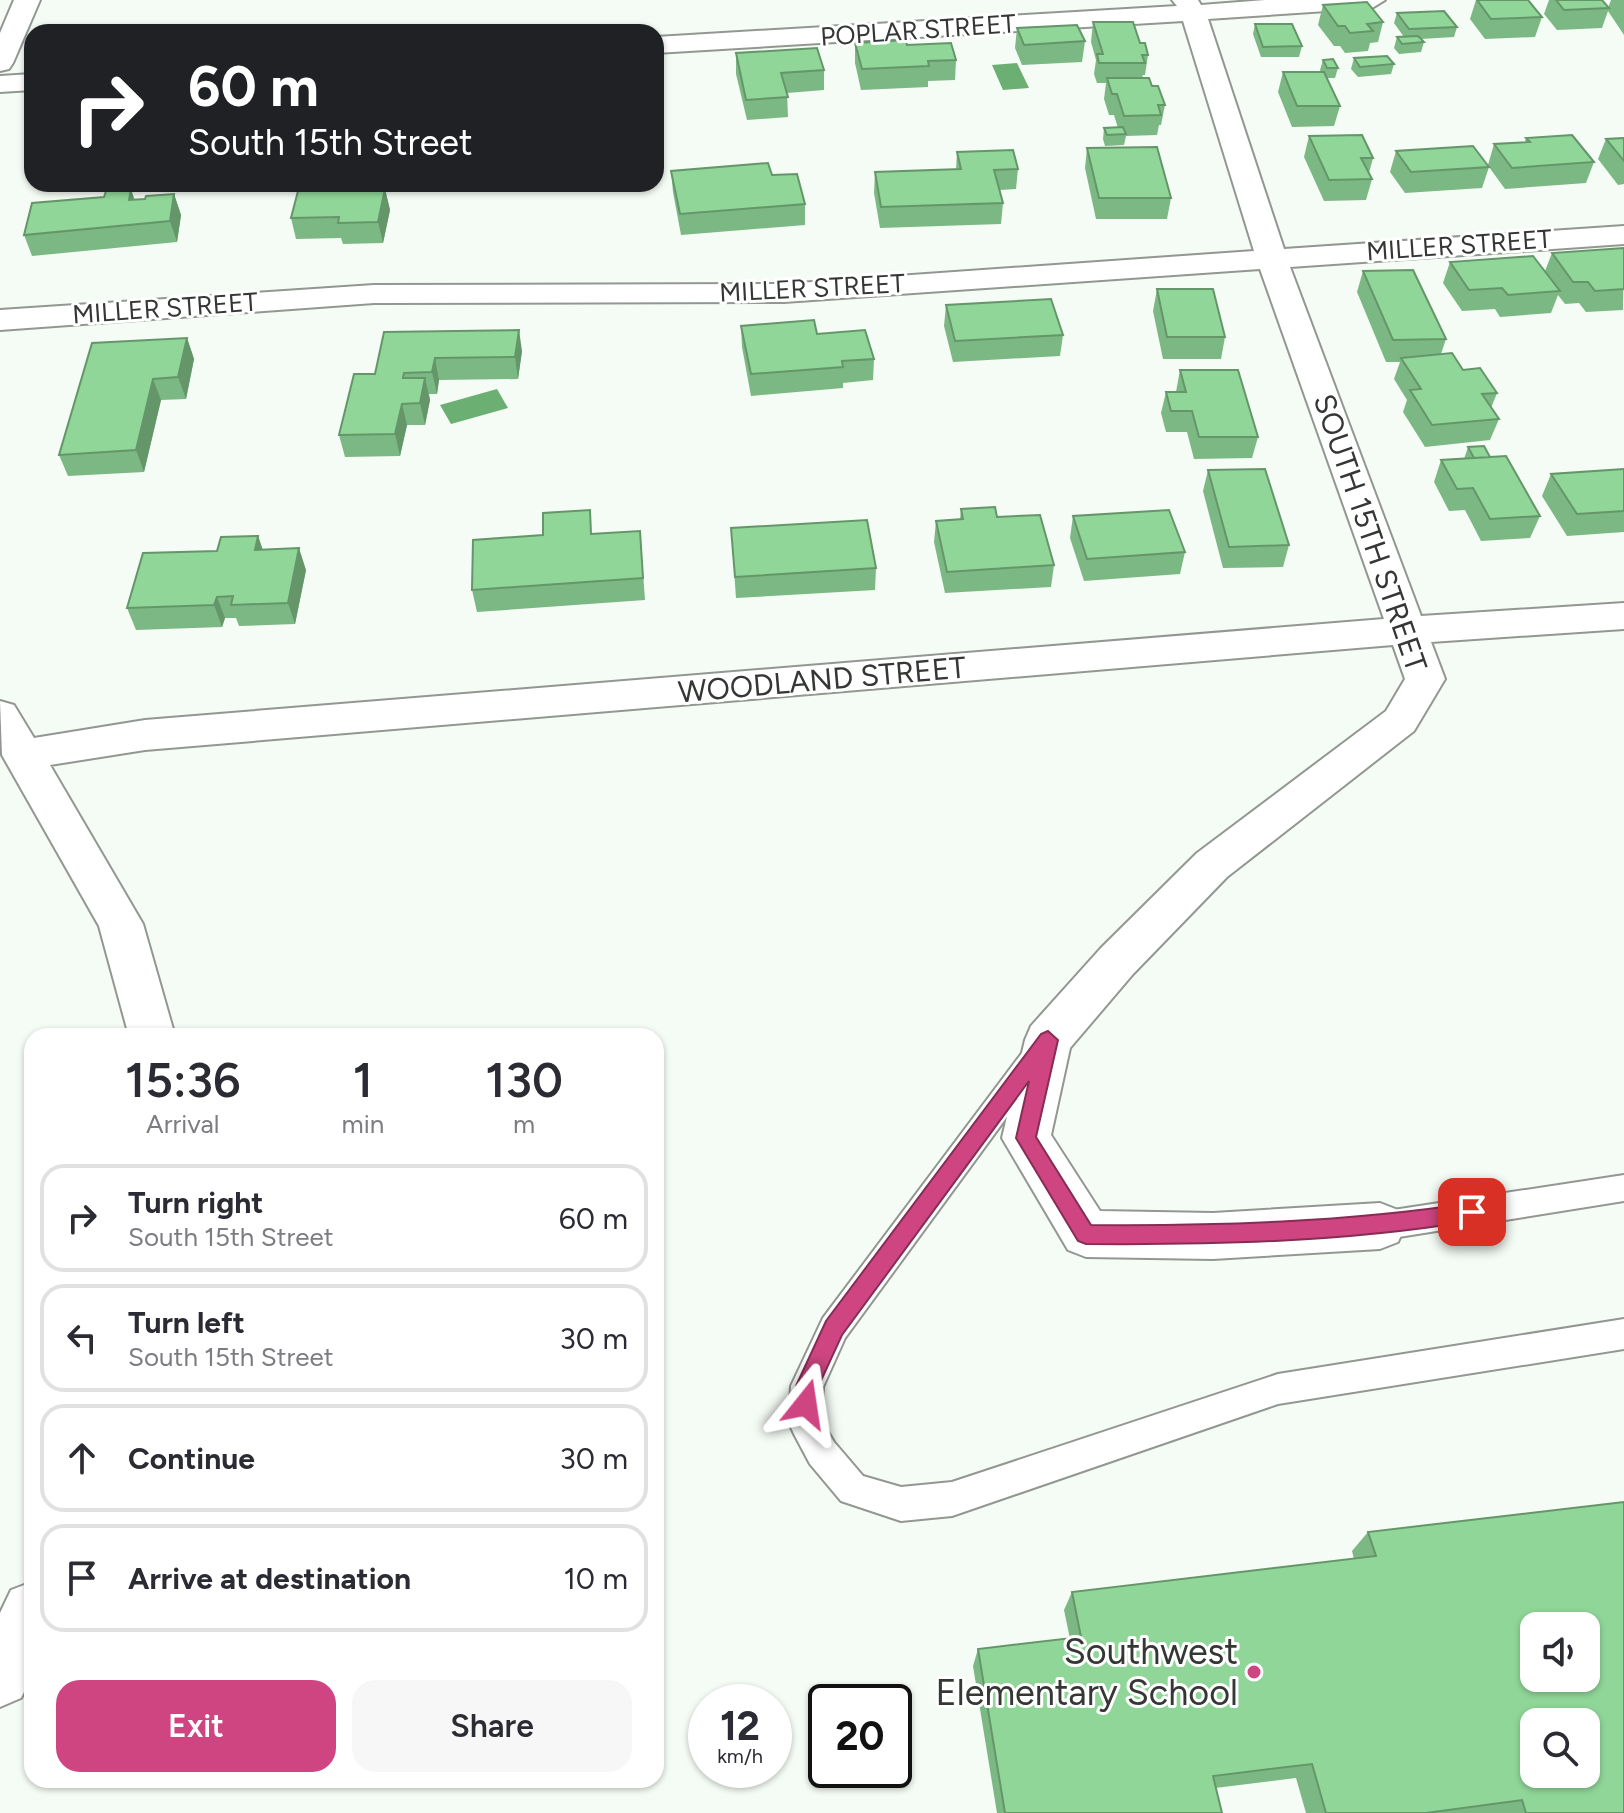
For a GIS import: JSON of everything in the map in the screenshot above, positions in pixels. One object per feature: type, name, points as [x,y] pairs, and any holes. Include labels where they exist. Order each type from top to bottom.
[{"type":"street","name":"POPLAR STREET","points":[[664,45],[962,29],[1189,5],[1372,0]]},
{"type":"street","name":"SOUTH 15TH STREET","points":[[1189,5],[1271,257],[1410,630],[1425,679],[1400,721],[1212,865],[1117,961],[1048,1040],[1026,1138],[1086,1234],[1213,1236],[1380,1226]]},
{"type":"street","points":[[0,63],[16,10]]},
{"type":"street","points":[[0,84],[24,82]]},
{"type":"street","name":"MILLER STREET","points":[[0,320],[374,294],[784,293],[1624,235]]},
{"type":"street","name":"WOODLAND STREET","points":[[22,755],[145,735],[1410,630],[1624,616]]},
{"type":"street","points":[[0,715],[121,924],[150,1028]]},
{"type":"street","points":[[0,1677],[24,1628]]},
{"type":"lane","points":[[1048,1040],[834,1328],[807,1386],[805,1423],[822,1453],[853,1489],[901,1504],[952,1499],[1278,1389],[1624,1334]]},
{"type":"lane","points":[[1380,1226],[1624,1188]]},
{"type":"shaded area","points":[[1017,63],[1029,88],[1003,90],[992,65]]},
{"type":"shaded area","points":[[497,389],[508,408],[451,424],[440,405]]},
{"type":"building","points":[[1477,0],[1528,0],[1542,17],[1491,19]]},
{"type":"building","points":[[1556,0],[1602,0],[1609,8],[1564,10]]},
{"type":"building","points":[[1367,2],[1383,22],[1367,24],[1373,31],[1350,33],[1345,26],[1338,26],[1323,5]]},
{"type":"building","points":[[1444,11],[1457,27],[1409,29],[1397,13]]},
{"type":"building","points":[[1093,22],[1133,22],[1140,43],[1145,43],[1148,55],[1142,55],[1145,63],[1099,63],[1097,54],[1103,54]]},
{"type":"building","points":[[1255,24],[1292,24],[1302,46],[1263,47]]},
{"type":"building","points":[[1077,25],[1085,41],[1024,45],[1017,28]]},
{"type":"building","points":[[1418,36],[1424,42],[1402,44],[1397,37]]},
{"type":"building","points":[[906,40],[907,45],[951,43],[956,60],[928,61],[929,66],[862,69],[855,43]]},
{"type":"building","points":[[817,48],[824,70],[781,73],[788,97],[746,100],[736,53]]},
{"type":"building","points":[[1387,56],[1394,64],[1360,67],[1354,58]]},
{"type":"building","points":[[1333,59],[1338,68],[1327,68],[1323,60]]},
{"type":"building","points":[[1283,72],[1324,72],[1340,106],[1297,106]]},
{"type":"building","points":[[1107,78],[1149,78],[1152,86],[1158,86],[1165,105],[1158,105],[1161,115],[1124,116],[1117,94],[1112,94]]},
{"type":"building","points":[[1123,127],[1126,134],[1107,135],[1104,128]]},
{"type":"building","points":[[1362,135],[1373,158],[1361,158],[1372,179],[1329,180],[1309,136]]},
{"type":"building","points":[[1572,135],[1594,162],[1512,168],[1494,144],[1530,142],[1526,138]]},
{"type":"building","points":[[1624,138],[1624,161],[1606,139]]},
{"type":"building","points":[[1473,146],[1489,167],[1411,172],[1396,151]]},
{"type":"building","points":[[1157,147],[1171,198],[1099,198],[1087,148]]},
{"type":"building","points":[[1013,150],[1018,169],[994,170],[1003,203],[881,207],[875,172],[961,169],[957,152]]},
{"type":"building","points":[[768,163],[772,175],[797,174],[805,204],[680,214],[671,171]]},
{"type":"building","points":[[106,192],[130,192],[129,200],[174,194],[170,221],[24,235],[32,203],[104,197]]},
{"type":"building","points":[[298,192],[384,192],[378,222],[338,223],[339,217],[291,218]]},
{"type":"building","points":[[1624,248],[1624,289],[1595,291],[1588,282],[1573,282],[1552,253]]},
{"type":"building","points":[[1533,256],[1560,291],[1508,295],[1502,288],[1469,290],[1450,262]]},
{"type":"building","points":[[1413,270],[1446,339],[1393,340],[1363,271]]},
{"type":"building","points":[[1157,289],[1213,289],[1225,337],[1167,337]]},
{"type":"building","points":[[1051,299],[1063,335],[955,341],[946,305]]},
{"type":"building","points":[[814,320],[817,334],[865,330],[874,359],[842,361],[843,367],[751,374],[741,326]]},
{"type":"building","points":[[519,330],[515,357],[435,358],[432,372],[404,373],[403,378],[425,378],[420,403],[402,404],[395,434],[339,435],[354,374],[375,374],[384,332]]},
{"type":"building","points":[[187,338],[178,377],[153,379],[136,450],[59,455],[92,343]]},
{"type":"building","points":[[1452,353],[1463,370],[1480,368],[1497,393],[1482,394],[1499,419],[1432,425],[1410,390],[1421,389],[1401,358]]},
{"type":"building","points":[[1180,370],[1238,370],[1258,437],[1199,437],[1192,411],[1171,411],[1166,392],[1186,392]]},
{"type":"building","points":[[1484,446],[1490,457],[1474,458],[1468,447]]},
{"type":"building","points":[[1506,456],[1540,516],[1490,519],[1473,488],[1457,489],[1441,460]]},
{"type":"building","points":[[1265,469],[1289,545],[1229,547],[1208,470]]},
{"type":"building","points":[[1624,469],[1624,511],[1577,514],[1551,474]]},
{"type":"building","points":[[995,507],[997,517],[1040,515],[1054,565],[947,572],[936,521],[963,519],[961,509]]},
{"type":"building","points":[[590,510],[591,534],[640,531],[643,578],[472,590],[473,540],[543,535],[543,513]]},
{"type":"building","points":[[1169,510],[1185,552],[1087,559],[1073,516]]},
{"type":"building","points":[[867,520],[876,568],[735,577],[731,528]]},
{"type":"building","points":[[258,536],[255,550],[299,548],[288,603],[231,605],[233,596],[217,597],[214,605],[127,608],[143,553],[217,551],[221,537]]},
{"type":"building","name":"Southwest Elementary School","points":[[1624,1502],[1624,1813],[1526,1813],[1522,1800],[1426,1813],[1326,1813],[1312,1764],[1213,1776],[1222,1813],[1005,1813],[978,1649],[1081,1637],[1072,1592],[1376,1556],[1368,1532]]},
{"type":"place","name":"Southwest Elementary School","points":[[1254,1672]]},
{"type":"route","points":[[806,1404],[807,1386],[834,1328],[1048,1040],[1026,1138],[1086,1234],[1213,1236],[1380,1226],[1472,1212]]}]
